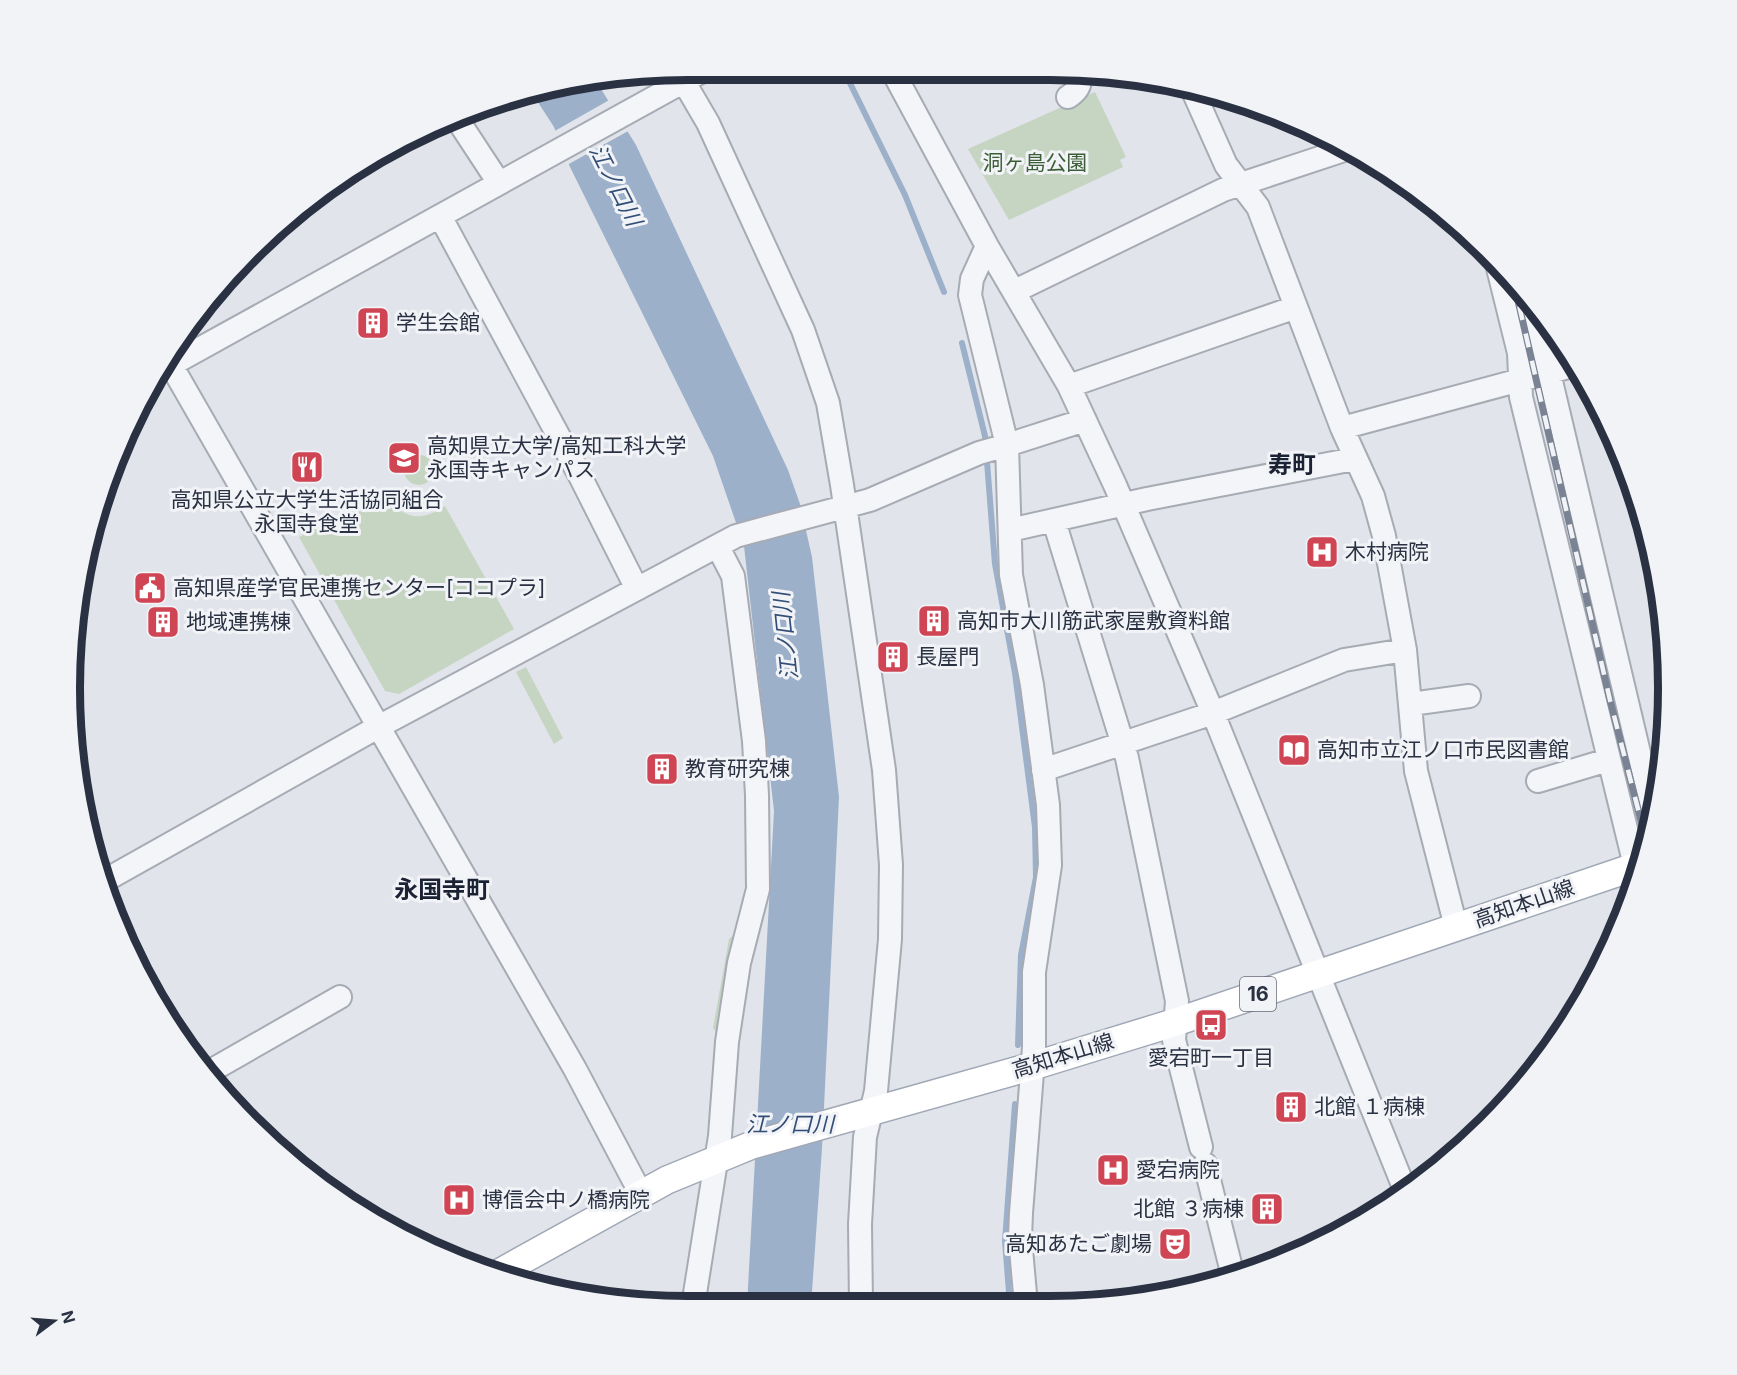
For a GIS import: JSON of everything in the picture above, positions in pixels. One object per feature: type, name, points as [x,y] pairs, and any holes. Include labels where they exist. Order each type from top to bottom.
[{"type":"main road","name":"高知本山線","points":[[508,1268],[642,1196],[667,1180],[752,1145],[1033,1066],[1176,1022],[1456,927],[1629,872]]},
{"type":"street","points":[[173,364],[622,114],[673,80]]},
{"type":"street","points":[[682,80],[708,123],[814,357],[834,434],[884,770],[891,866],[890,939],[876,1091],[865,1137],[860,1224],[861,1296]]},
{"type":"street","points":[[897,80],[987,246],[1069,387],[1085,420],[1213,713],[1403,1182]]},
{"type":"street","points":[[1068,97],[1077,92],[1080,81]]},
{"type":"street","points":[[1196,97],[1226,165],[1258,207],[1354,459],[1373,496],[1384,536],[1405,650],[1416,771],[1456,927]]},
{"type":"street","points":[[460,124],[498,183]]},
{"type":"street","points":[[1015,291],[1222,190],[1337,152]]},
{"type":"street","points":[[440,216],[579,474],[637,589]]},
{"type":"street","points":[[987,246],[972,279],[970,295],[994,448],[1010,530],[1011,574],[1032,685],[1048,804],[1050,865],[1034,972],[1033,1066],[1020,1238],[1025,1296]]},
{"type":"street","points":[[1501,281],[1519,353],[1521,397],[1608,760],[1634,856]]},
{"type":"street","points":[[1069,387],[1296,307]]},
{"type":"street","points":[[1538,326],[1648,792]]},
{"type":"street","points":[[1342,428],[1566,367]]},
{"type":"street","points":[[167,374],[378,727],[575,1069],[642,1196]]},
{"type":"street","points":[[110,877],[378,727],[738,535],[870,500],[994,448],[1085,420]]},
{"type":"street","points":[[1010,530],[1123,504],[1354,459]]},
{"type":"street","points":[[1054,521],[1122,743],[1177,1001],[1174,1040],[1231,1267]]},
{"type":"street","points":[[695,1296],[716,1159],[727,1042],[739,963],[758,889],[758,795],[754,741],[733,576],[718,547]]},
{"type":"street","points":[[1043,770],[1213,713],[1344,660],[1405,650]]},
{"type":"street","points":[[1411,704],[1469,696]]},
{"type":"street","points":[[1538,781],[1608,760]]},
{"type":"street","points":[[214,1069],[340,997]]},
{"type":"green space","name":"洞ヶ島公園","points":[[1095,92],[1126,157],[1120,160],[1123,167],[1009,220],[968,149]]},
{"type":"green space","points":[[419,455],[430,459],[434,470],[430,481],[419,485],[408,481],[404,470],[408,459]]},
{"type":"green space","points":[[384,492],[397,508],[411,516],[427,515],[445,506],[514,629],[399,694],[385,691],[299,537]]},
{"type":"green space","points":[[526,667],[563,738],[554,744],[516,672]]},
{"type":"green space","points":[[735,934],[717,1033],[713,1028],[729,939]]},
{"type":"water","name":"江ノ口川","points":[[599,86],[636,145],[788,470],[800,504],[812,557],[839,797],[822,1148],[812,1296],[748,1296],[774,811],[744,546],[713,456],[570,167],[554,127],[536,99]]},
{"type":"pier","points":[[611,99],[630,130],[567,165],[553,132]]},
{"type":"waterway","points":[[848,80],[905,195],[944,292]]},
{"type":"waterway","points":[[962,343],[985,436],[995,564],[1015,673],[1035,827],[1036,877],[1021,955],[1018,1045]]},
{"type":"waterway","points":[[1009,1296],[1005,1241],[1015,1104]]},
{"type":"railway","points":[[1518,300],[1610,700],[1642,824]]},
{"type":"place","name":"学生会館","points":[[373,323]]},
{"type":"place","name":"高知県立大学/高知工科大学 永国寺キャンパス","points":[[404,458]]},
{"type":"place","name":"高知県公立大学生活協同組合 永国寺食堂","points":[[307,467]]},
{"type":"place","name":"木村病院","points":[[1322,552]]},
{"type":"place","name":"高知県産学官民連携センター[ココプラ]","points":[[150,588]]},
{"type":"place","name":"高知市大川筋武家屋敷資料館","points":[[934,621]]},
{"type":"place","name":"地域連携棟","points":[[163,622]]},
{"type":"place","name":"長屋門","points":[[893,657]]},
{"type":"place","name":"高知市立江ノ口市民図書館","points":[[1294,750]]},
{"type":"place","name":"教育研究棟","points":[[662,769]]},
{"type":"place","name":"愛宕町一丁目","points":[[1211,1025]]},
{"type":"place","name":"北館 １病棟","points":[[1291,1107]]},
{"type":"place","name":"愛宕病院","points":[[1113,1170]]},
{"type":"place","name":"博信会中ノ橋病院","points":[[459,1200]]},
{"type":"place","name":"北館 ３病棟","points":[[1267,1209]]},
{"type":"place","name":"高知あたご劇場","points":[[1175,1244]]},
{"type":"district","name":"寿町","points":[[1292,465]]},
{"type":"district","name":"永国寺町","points":[[442,890]]}]
